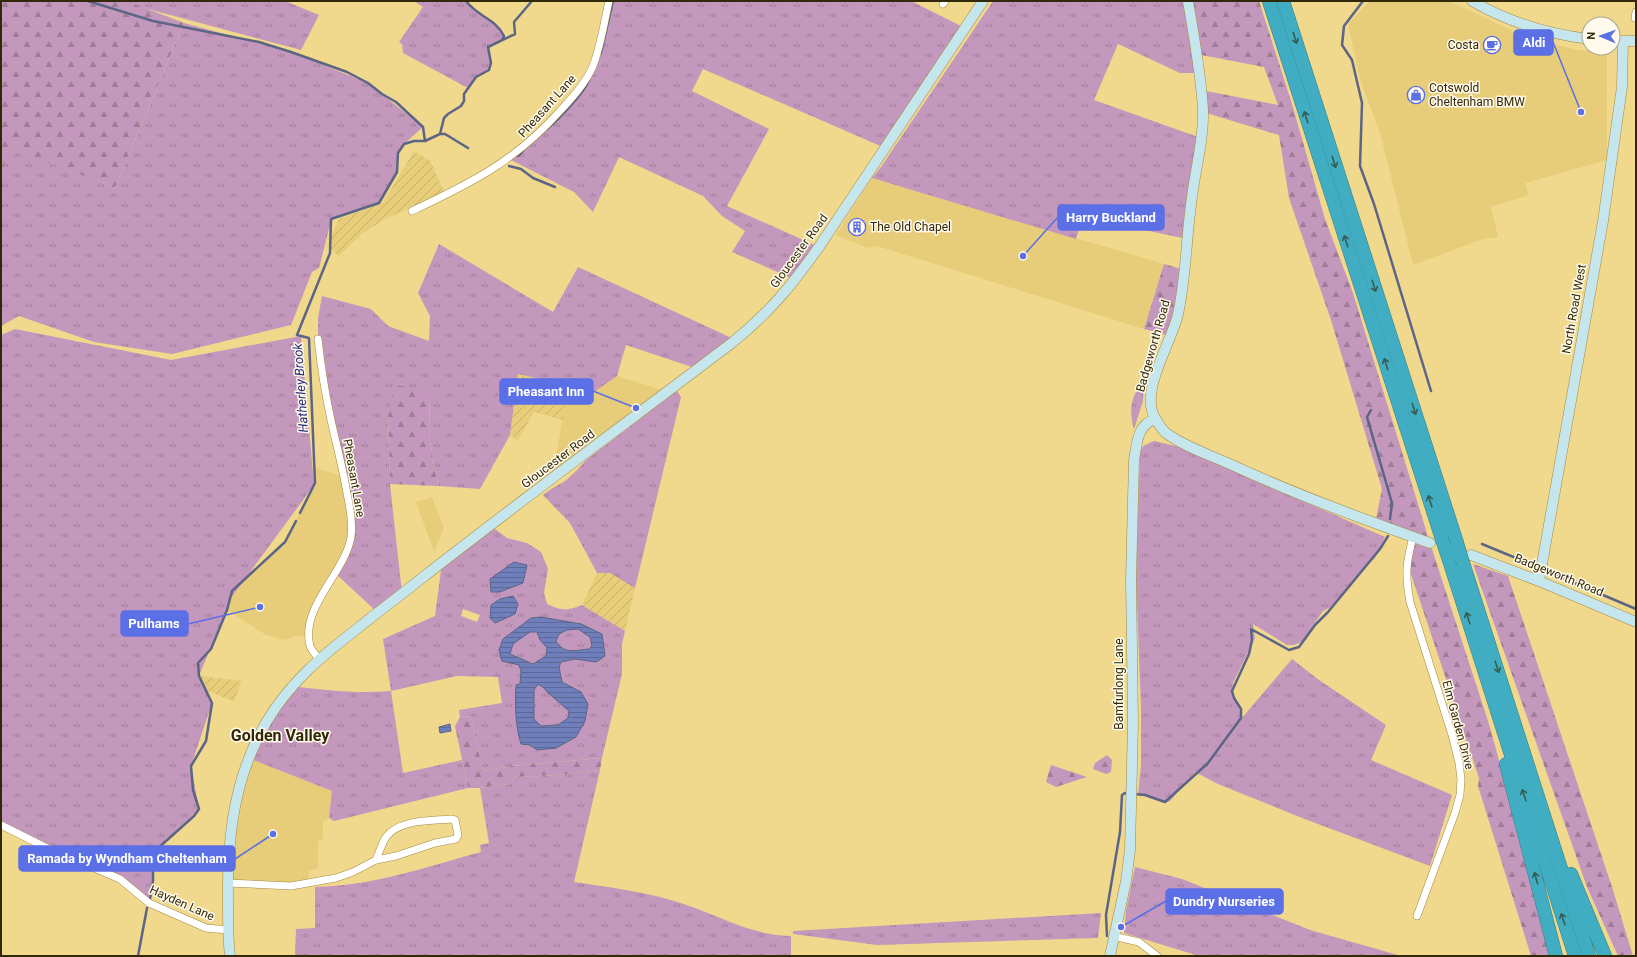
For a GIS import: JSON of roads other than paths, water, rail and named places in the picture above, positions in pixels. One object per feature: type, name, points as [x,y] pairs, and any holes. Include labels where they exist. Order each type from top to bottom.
[{"type":"highway","points":[[1269,1],[1436,541],[1449,560],[1575,956]]},
{"type":"highway","points":[[1283,1],[1457,543],[1467,559],[1529,766],[1589,956]]},
{"type":"highway","points":[[1475,639],[1514,798],[1556,956]]},
{"type":"highway","points":[[1529,766],[1605,956]]},
{"type":"street","name":"Pheasant Lane","points":[[412,211],[492,170],[521,150],[543,131],[576,93],[587,77],[600,45],[609,1]]},
{"type":"street","name":"Gloucester Road","points":[[230,956],[228,930],[228,882],[230,836],[233,812],[248,758],[263,727],[280,701],[300,677],[318,659],[442,562],[733,342],[772,308],[796,280],[983,1]]},
{"type":"street","name":"Badgeworth Road","points":[[1188,1],[1201,90],[1203,112],[1201,138],[1191,204],[1178,315],[1150,394],[1151,411],[1165,432],[1190,446],[1276,485],[1375,524],[1413,537],[1436,541]]},
{"type":"street","points":[[1472,1],[1492,12],[1528,26],[1556,34],[1581,38]]},
{"type":"street","points":[[1621,41],[1636,41]]},
{"type":"street","name":"North Road West","points":[[1539,581],[1603,221],[1622,87],[1619,56]]},
{"type":"street","name":"Pheasant Lane","points":[[318,339],[326,396],[352,522],[351,536],[346,555],[322,594],[312,621],[310,636],[311,647],[318,659]]},
{"type":"street","name":"Bamfurlong Lane","points":[[1110,956],[1113,936],[1126,881],[1130,850],[1133,723],[1131,580],[1134,460],[1137,443],[1142,428],[1147,422],[1155,419]]},
{"type":"street","name":"Elm Garden Drive","points":[[1413,537],[1407,562],[1406,580],[1410,602],[1452,735],[1461,779],[1460,795],[1455,813],[1417,916]]},
{"type":"street","name":"Badgeworth Road","points":[[1467,559],[1539,581],[1636,622]]},
{"type":"street","points":[[228,882],[291,886],[336,878],[353,872],[376,860],[396,856],[435,843],[456,839],[458,835],[455,820],[451,819],[407,824],[394,830],[386,837],[376,860]]},
{"type":"street","name":"Hayden Lane","points":[[1,825],[42,846],[120,879],[148,903],[206,928],[228,930]]},
{"type":"street","points":[[1113,936],[1139,942],[1157,956]]},
{"type":"water","points":[[514,562],[527,565],[523,583],[500,592],[491,592],[490,579]]},
{"type":"water","points":[[513,596],[518,604],[515,614],[495,623],[490,618],[491,605],[500,599]]},
{"type":"water","points":[[541,617],[581,624],[602,634],[605,656],[596,662],[575,659],[561,662],[559,667],[562,682],[581,692],[588,704],[585,721],[576,737],[556,748],[537,750],[530,745],[521,744],[516,714],[516,685],[520,684],[521,671],[519,665],[502,661],[499,650],[503,639],[531,618]],"holes":[[[578,629],[590,637],[592,646],[589,649],[571,651],[563,648],[556,641],[559,634],[567,630]],[[530,632],[537,632],[540,640],[547,648],[546,656],[533,664],[510,654],[513,644]],[[538,684],[544,688],[569,711],[568,718],[558,725],[541,726],[534,719],[534,690]]]},
{"type":"water","points":[[450,724],[451,731],[440,733],[439,727]]},
{"type":"waterway","points":[[88,1],[153,21],[259,42],[347,72],[368,83],[382,94],[396,102],[423,127],[425,141]]},
{"type":"waterway","points":[[466,1],[476,11],[496,25],[504,36],[502,40]]},
{"type":"waterway","name":"Hatherley Brook","points":[[300,513],[315,483],[309,338],[297,335],[330,253],[331,219],[379,203],[397,172],[398,153],[404,144],[414,141],[425,141],[440,134],[444,118],[461,106],[464,101],[464,94],[476,77],[489,70],[491,63],[488,47],[515,34],[514,22],[532,1]]},
{"type":"waterway","points":[[601,53],[613,1]]},
{"type":"waterway","points":[[1363,1],[1344,26],[1342,45],[1352,60],[1362,103],[1360,166],[1374,204],[1431,391]]},
{"type":"waterway","points":[[547,129],[577,99],[589,80]]},
{"type":"waterway","points":[[440,134],[445,134],[468,148]]},
{"type":"waterway","points":[[518,156],[523,151]]},
{"type":"waterway","points":[[509,166],[521,169],[533,178],[555,187]]},
{"type":"waterway","points":[[1371,410],[1367,417],[1392,503],[1390,519]]},
{"type":"waterway","name":"Hatherley Brook","points":[[150,899],[153,881],[153,862],[156,850],[194,816],[199,809],[193,790],[191,766],[206,741],[212,703],[199,676],[198,663],[211,649],[227,610],[232,591],[285,542],[296,521]]},
{"type":"waterway","points":[[1134,794],[1145,795],[1165,802],[1208,763],[1241,718],[1241,709],[1234,698],[1232,691],[1249,654],[1252,640],[1251,629],[1289,650],[1299,647],[1315,625],[1328,612],[1380,549],[1388,536]]},
{"type":"waterway","points":[[1482,544],[1538,567]]},
{"type":"waterway","points":[[1544,570],[1636,609]]},
{"type":"waterway","points":[[1107,936],[1106,915],[1120,832],[1122,795],[1125,793],[1129,794]]},
{"type":"waterway","name":"Hatherley Brook","points":[[138,956],[147,908]]},
{"type":"place","name":"Costa","points":[[1492,45]]},
{"type":"place","name":"Cotswold Cheltenham BMW","points":[[1416,95]]},
{"type":"place","name":"Aldi","points":[[1581,112]]},
{"type":"place","name":"The Old Chapel","points":[[857,227]]},
{"type":"place","name":"Harry Buckland","points":[[1023,256]]},
{"type":"place","name":"Pheasant Inn","points":[[636,408]]},
{"type":"place","name":"Pulhams","points":[[260,607]]},
{"type":"place","name":"Ramada by Wyndham Cheltenham","points":[[273,834]]},
{"type":"place","name":"Dundry Nurseries","points":[[1121,927]]},
{"type":"district","name":"Golden Valley","points":[[280,735]]}]
